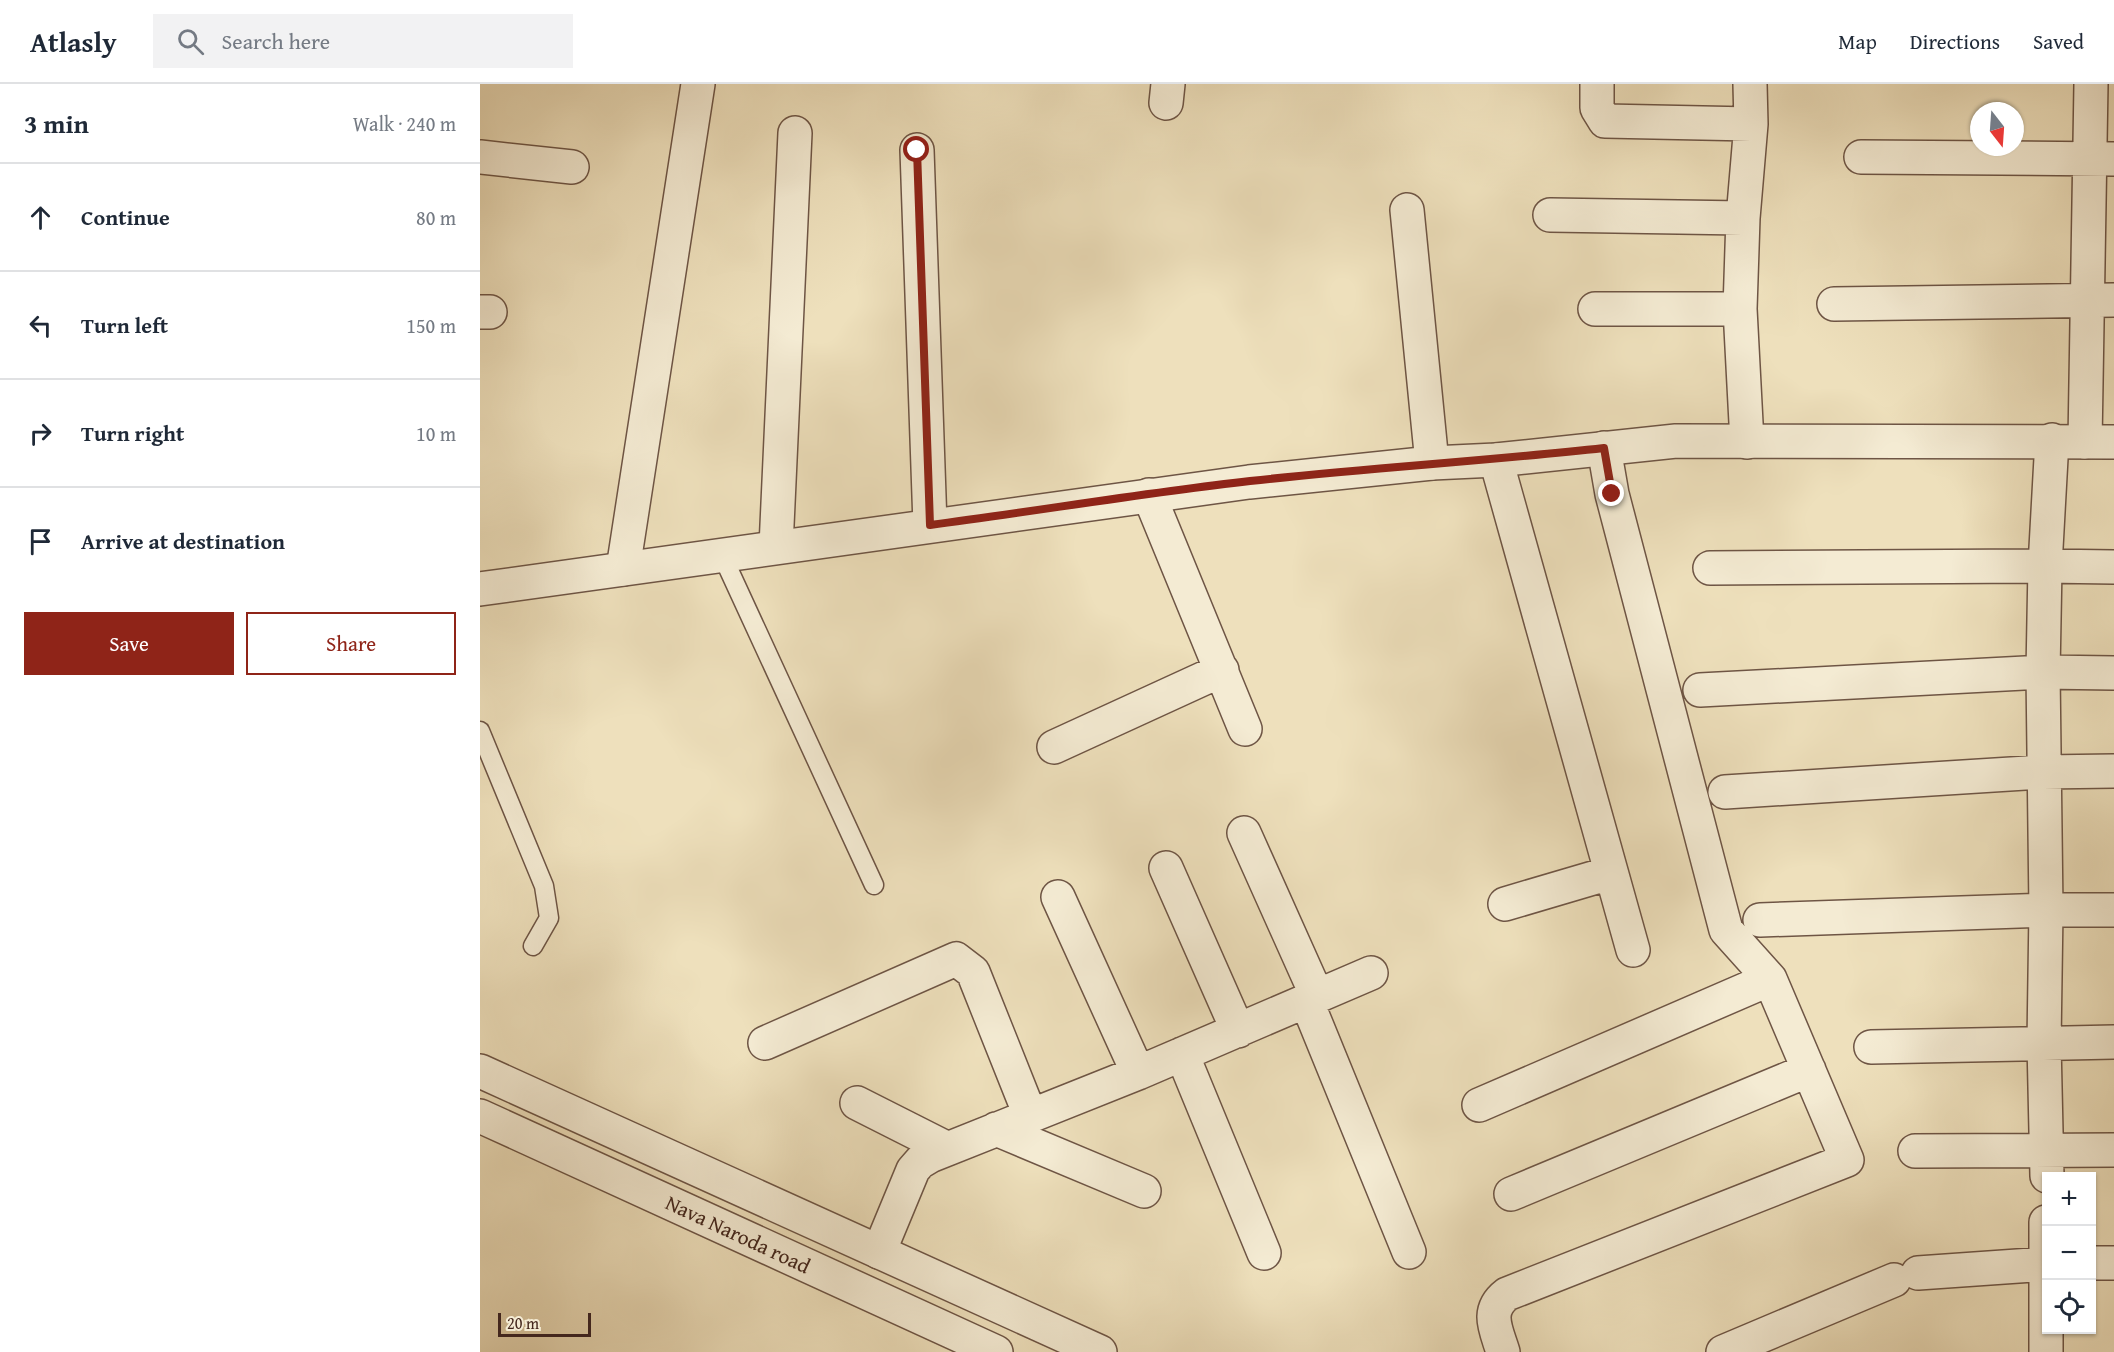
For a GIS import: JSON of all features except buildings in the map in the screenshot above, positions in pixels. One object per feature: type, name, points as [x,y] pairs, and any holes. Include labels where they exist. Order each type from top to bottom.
[{"type":"street","points":[[623,569],[698,84]]},
{"type":"street","points":[[1597,84],[1597,108],[1605,121],[1751,124]]},
{"type":"street","points":[[1747,442],[1740,309],[1743,218],[1751,124],[1750,84]]},
{"type":"street","points":[[480,589],[1149,495],[1432,463],[1496,460],[1676,441],[2052,440],[2100,442],[2102,158],[2091,84]]},
{"type":"street","points":[[776,547],[795,133]]},
{"type":"street","points":[[917,150],[930,525]]},
{"type":"street","points":[[480,157],[572,167]]},
{"type":"street","points":[[1861,157],[2102,158]]},
{"type":"street","points":[[1407,210],[1432,463]]},
{"type":"street","points":[[1550,215],[1743,218]]},
{"type":"street","points":[[1834,304],[2100,300]]},
{"type":"street","points":[[1595,309],[1740,309]]},
{"type":"street","points":[[2048,1163],[2044,1043],[2046,910],[2043,672],[2045,566],[2052,440]]},
{"type":"street","points":[[1503,1352],[1493,1312],[1497,1302],[1507,1294],[1847,1160],[1770,979],[1726,930],[1612,494],[1604,448]]},
{"type":"street","points":[[1496,460],[1610,873],[1634,950]]},
{"type":"street","points":[[1149,495],[1245,729]]},
{"type":"street","points":[[1710,568],[2114,567]]},
{"type":"street","points":[[1054,747],[1222,670]]},
{"type":"street","points":[[1700,690],[2043,672],[2114,673]]},
{"type":"street","points":[[1725,792],[2043,772],[2114,771]]},
{"type":"street","points":[[1244,833],[1312,999],[1409,1252]]},
{"type":"street","points":[[1166,868],[1238,1031]]},
{"type":"street","points":[[1505,904],[1610,873]]},
{"type":"street","points":[[1058,897],[1138,1073]]},
{"type":"street","points":[[1760,920],[2046,910],[2114,910]]},
{"type":"street","points":[[765,1043],[956,958],[973,972],[1030,1115]]},
{"type":"street","points":[[879,1252],[914,1170],[920,1162],[946,1148],[1138,1073],[1371,973]]},
{"type":"street","points":[[1479,1105],[1770,979]]},
{"type":"street","points":[[1871,1047],[2114,1042]]},
{"type":"street","points":[[1182,1054],[1264,1253]]},
{"type":"street","points":[[1511,1194],[1809,1070]]},
{"type":"street","points":[[480,1071],[879,1252],[1087,1350]]},
{"type":"street","points":[[857,1103],[946,1148]]},
{"type":"street","name":"Nava Naroda road","points":[[480,1116],[996,1352]]},
{"type":"street","points":[[996,1129],[1144,1191]]},
{"type":"street","points":[[1915,1151],[2048,1163],[2114,1150]]},
{"type":"street","points":[[2096,1263],[2114,1263]]},
{"type":"street","points":[[1723,1352],[1906,1276],[2042,1264]]},
{"type":"street","points":[[2046,1280],[2046,1352]]},
{"type":"lane","points":[[722,555],[874,885]]},
{"type":"lane","points":[[480,731],[544,886],[549,918],[533,946]]},
{"type":"route","points":[[917,150],[930,525],[1249,482],[1604,448],[1612,494]]}]
